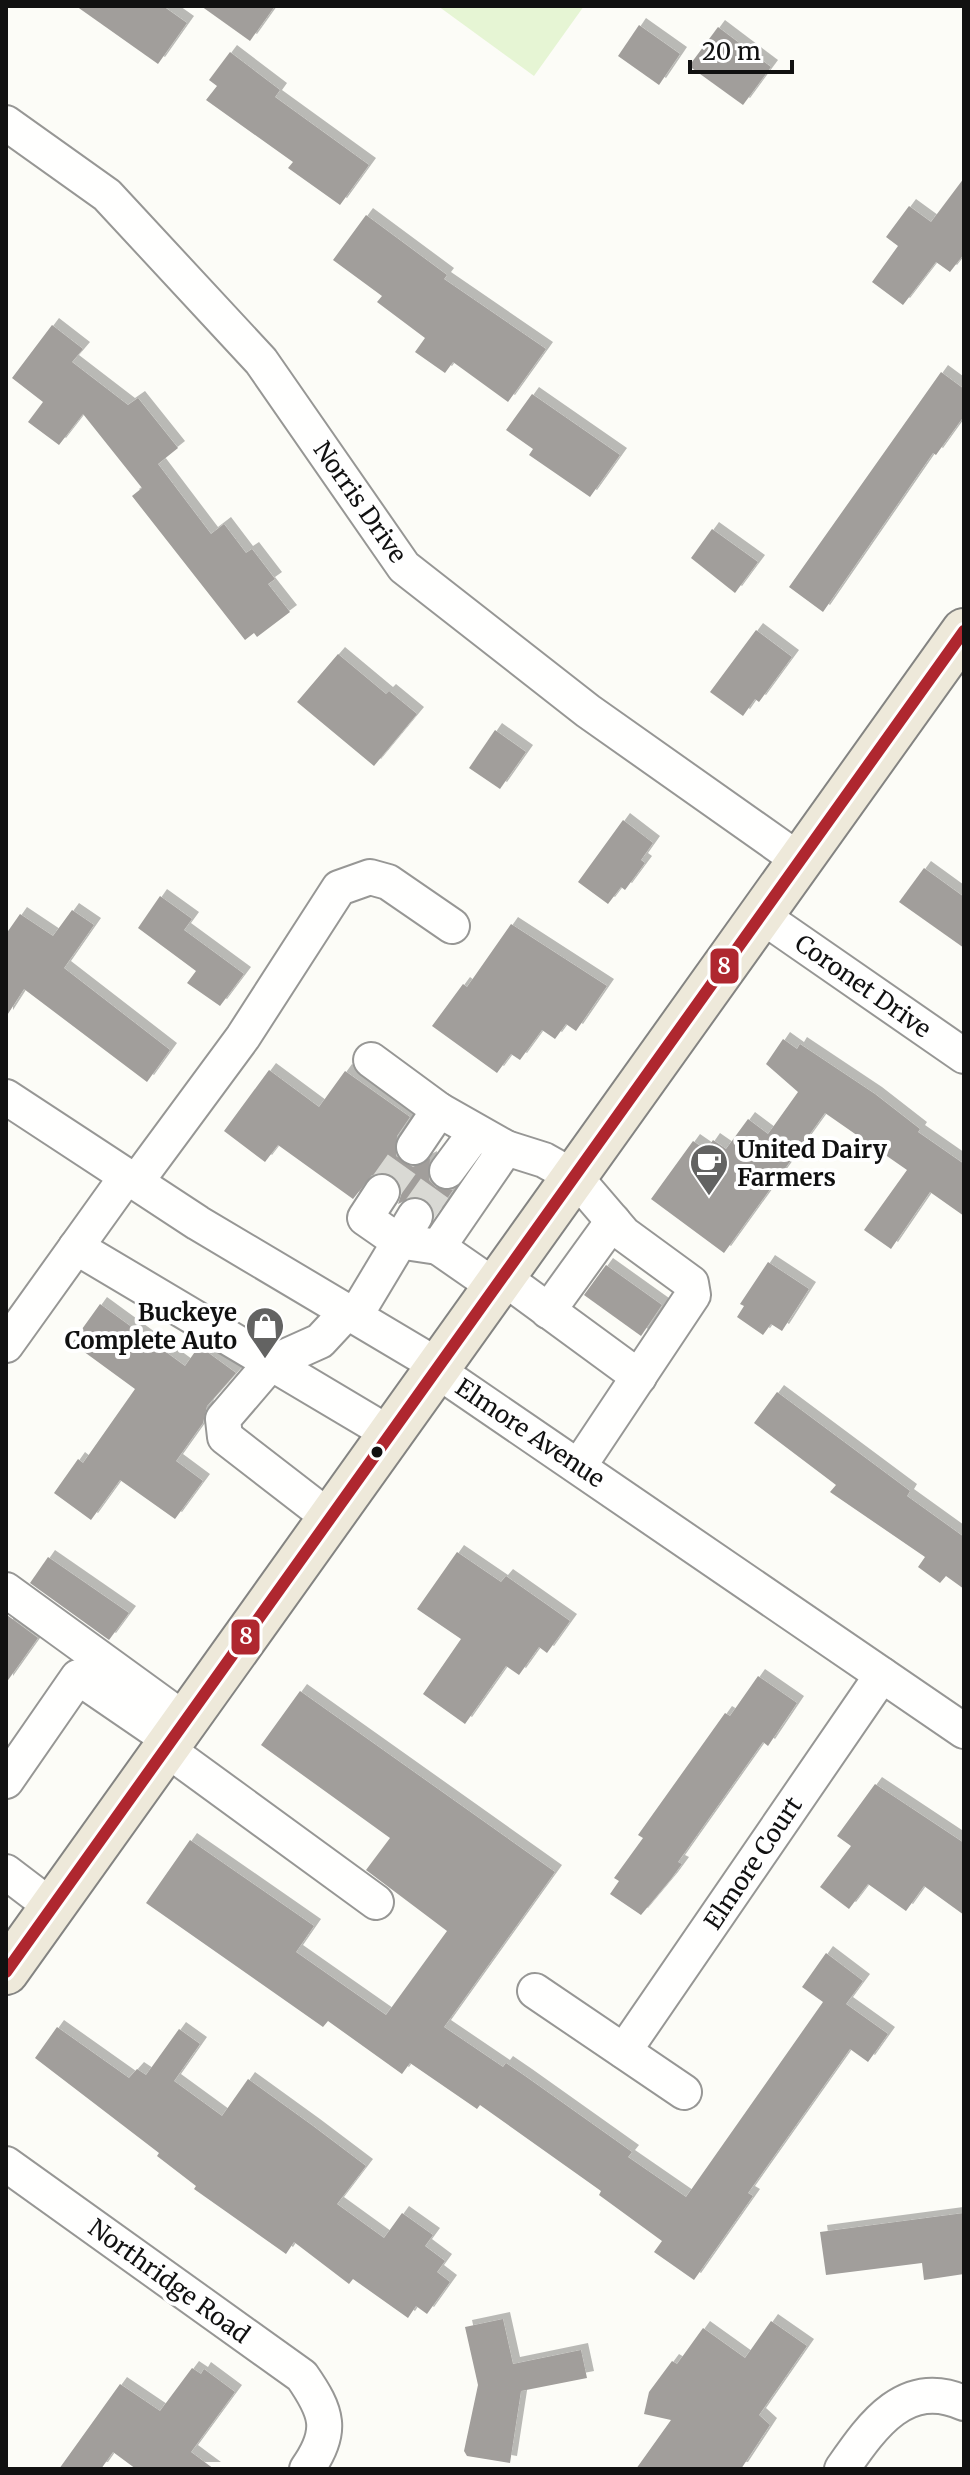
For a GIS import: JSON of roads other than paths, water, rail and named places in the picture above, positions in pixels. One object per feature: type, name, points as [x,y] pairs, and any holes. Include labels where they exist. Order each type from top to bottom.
[{"type":"main road","points":[[6,1972],[964,631]]},
{"type":"street","name":"Norris Drive","points":[[6,123],[107,195],[261,361],[404,567],[588,711],[799,860]]},
{"type":"street","points":[[6,1345],[76,1247],[243,1037],[339,888],[370,877],[388,882],[452,926]]},
{"type":"street","name":"Coronet Drive","points":[[762,916],[964,1056]]},
{"type":"street","points":[[371,1060],[439,1110],[476,1132],[506,1148],[544,1160],[576,1178],[624,1234],[691,1283],[693,1295],[579,1466]]},
{"type":"street","name":"Elmore Avenue","points":[[6,1097],[439,1370],[964,1731]]},
{"type":"street","points":[[414,1147],[439,1110]]},
{"type":"street","points":[[447,1171],[476,1132]]},
{"type":"street","points":[[438,1247],[506,1148]]},
{"type":"street","points":[[382,1192],[365,1218],[407,1228],[548,1311],[639,1377]]},
{"type":"street","points":[[548,1311],[613,1221]]},
{"type":"street","points":[[331,1519],[264,1471],[225,1437],[223,1419],[271,1363],[320,1341],[351,1314],[407,1228]]},
{"type":"street","points":[[76,1247],[392,1435]]},
{"type":"street","points":[[6,1590],[174,1736],[376,1902]]},
{"type":"street","name":"Elmore Court","points":[[624,2051],[882,1675]]},
{"type":"street","points":[[6,1781],[78,1677],[174,1736]]},
{"type":"street","points":[[6,1872],[52,1907]]},
{"type":"street","points":[[535,1991],[684,2092]]},
{"type":"street","name":"Northridge Road","points":[[6,2164],[302,2376],[323,2407],[325,2433],[307,2469]]},
{"type":"street","points":[[842,2469],[886,2412],[920,2396],[947,2395],[964,2403]]},
{"type":"tunnel","points":[[382,1192],[414,1147]]},
{"type":"tunnel","points":[[415,1216],[447,1171]]},
{"type":"place","name":"United Dairy Farmers","points":[[709,1197]]},
{"type":"place","name":"Buckeye Complete Auto","points":[[265,1360]]}]
